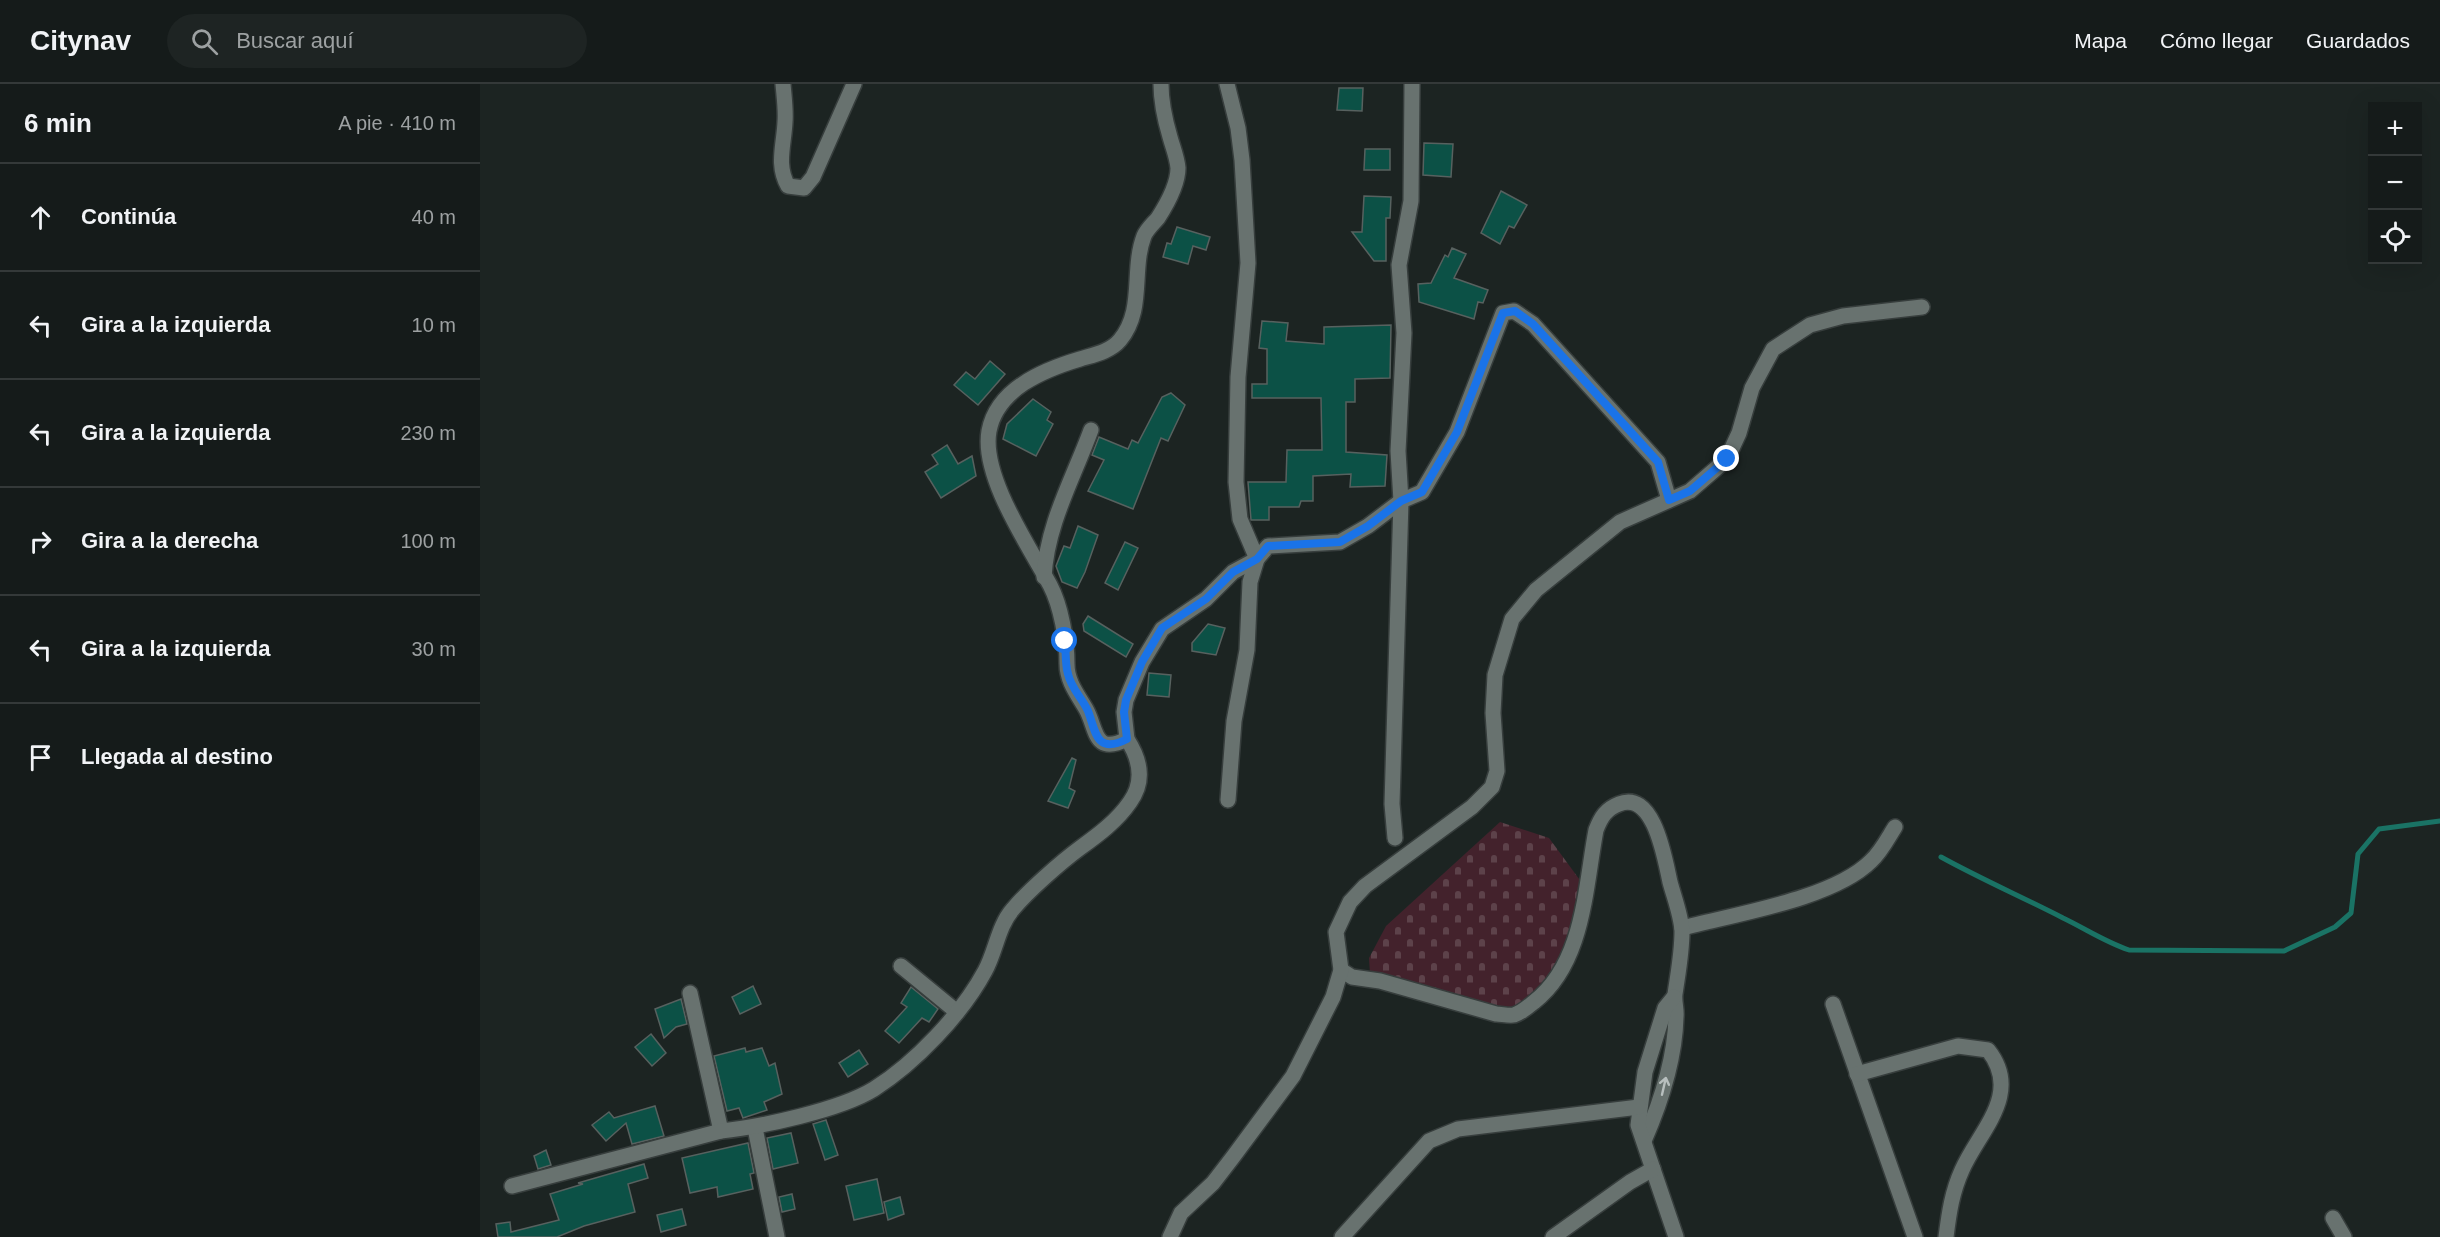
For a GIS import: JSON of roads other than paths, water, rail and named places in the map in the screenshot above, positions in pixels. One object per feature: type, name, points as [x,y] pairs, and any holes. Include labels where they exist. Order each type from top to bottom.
[{"type":"street","points":[[783,84],[785,122],[780,156],[782,175],[788,186],[797,189],[804,188],[813,177],[854,84]]},
{"type":"street","points":[[1127,739],[1120,743],[1104,742],[1092,730],[1088,711],[1067,673],[1065,641],[1056,599],[998,482],[990,456],[988,433],[994,412],[1022,383],[1070,362],[1105,351],[1119,341],[1132,321],[1137,295],[1139,256],[1145,233],[1172,192],[1178,170],[1161,104],[1161,84]]},
{"type":"street","points":[[1227,84],[1242,160],[1248,263],[1238,377],[1236,482],[1240,519],[1257,559],[1250,582],[1247,650],[1234,721],[1228,800]]},
{"type":"street","points":[[1395,838],[1392,804],[1401,501],[1398,451],[1404,333],[1399,265],[1411,201],[1412,84]]},
{"type":"street","points":[[1170,1237],[1181,1213],[1220,1174],[1293,1076],[1333,997],[1341,970],[1336,932],[1350,902],[1365,886],[1472,807],[1492,787],[1497,771],[1493,713],[1495,675],[1512,619],[1536,590],[1620,522],[1690,491],[1727,459],[1739,433],[1752,388],[1773,349],[1810,325],[1843,316],[1922,307]]},
{"type":"street","points":[[512,1186],[721,1131],[755,1128],[835,1104],[874,1089],[904,1067],[957,1012],[985,971],[1002,928],[1012,910],[1056,868],[1100,835],[1131,802],[1138,785],[1140,769],[1137,754],[1127,739],[1124,712],[1126,700],[1142,662],[1162,628],[1206,599],[1233,572],[1257,559],[1268,546],[1340,542],[1368,526],[1401,501],[1422,492],[1457,432],[1503,313],[1515,311],[1533,324],[1658,462],[1669,500]]},
{"type":"street","points":[[1044,577],[1046,553],[1056,515],[1091,430]]},
{"type":"street","points":[[1341,970],[1352,977],[1380,981],[1496,1014],[1514,1015],[1548,991],[1563,969],[1575,940],[1596,830],[1608,808],[1625,801],[1636,803],[1656,826],[1682,928],[1680,970],[1674,997],[1677,1016],[1669,1065],[1660,1104],[1644,1141]]},
{"type":"street","points":[[1682,928],[1821,892],[1847,881],[1872,860],[1895,827]]},
{"type":"street","points":[[901,966],[957,1012]]},
{"type":"street","points":[[690,993],[721,1131]]},
{"type":"street","points":[[1674,997],[1665,1008],[1645,1072],[1638,1125],[1677,1237]]},
{"type":"street","points":[[1833,1004],[1915,1237]]},
{"type":"street","points":[[1857,1074],[1958,1046],[1988,1050],[1998,1064],[2001,1096],[1990,1125],[1958,1179],[1950,1206],[1946,1237]]},
{"type":"street","points":[[1342,1237],[1429,1141],[1458,1129],[1639,1107]]},
{"type":"street","points":[[755,1128],[777,1237]]},
{"type":"street","points":[[1553,1237],[1630,1182],[1653,1169]]},
{"type":"street","points":[[2333,1218],[2344,1237]]},
{"type":"waterway","points":[[1941,857],[2129,950],[2284,951],[2335,927],[2351,913],[2358,854],[2379,829],[2440,821]]}]
